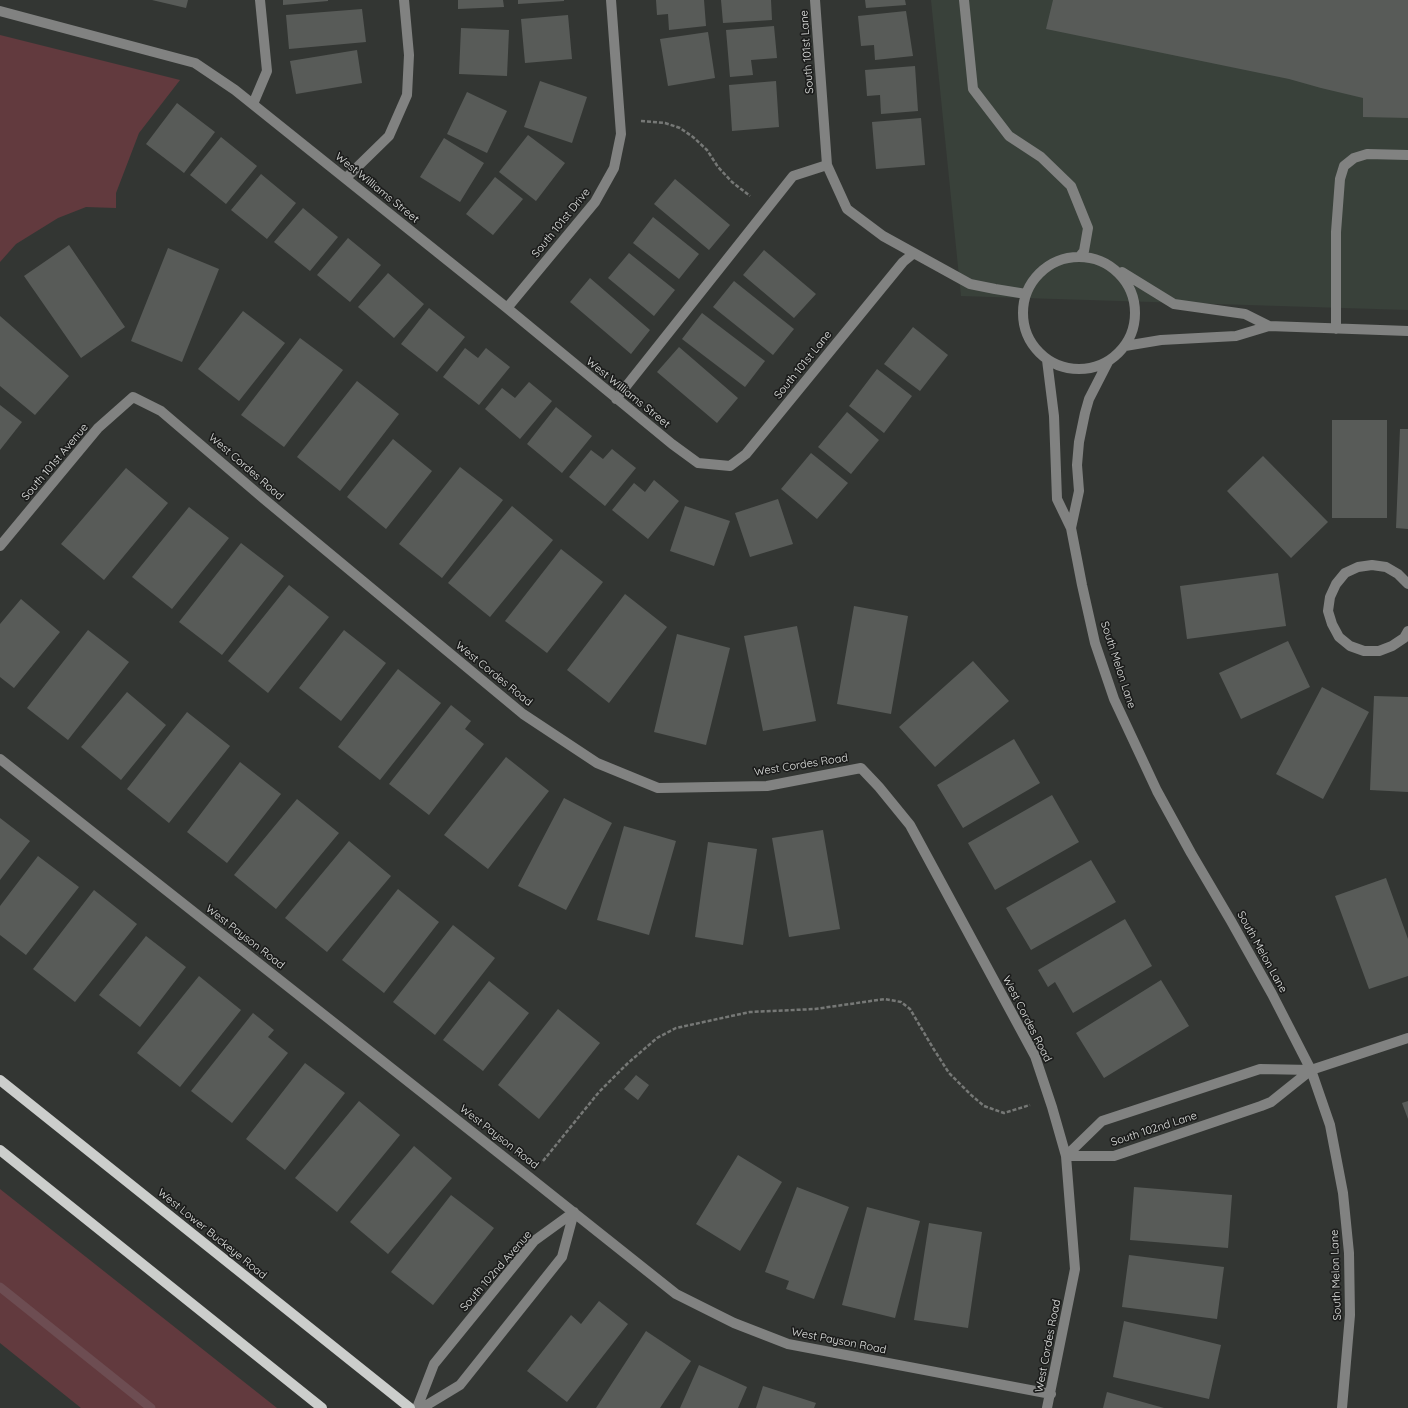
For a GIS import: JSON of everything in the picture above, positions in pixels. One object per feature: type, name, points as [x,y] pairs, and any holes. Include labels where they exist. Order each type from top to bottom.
[{"type":"main road","name":"West Lower Buckeye Road","points":[[0,1080],[410,1408]]},
{"type":"main road","points":[[0,1150],[322,1408]]},
{"type":"street","points":[[253,104],[267,71],[260,0]]},
{"type":"street","points":[[346,178],[389,136],[407,95],[408,55],[404,0]]},
{"type":"street","name":"South 101st Drive","points":[[507,308],[595,202],[614,168],[621,134],[611,0]]},
{"type":"street","name":"South 101st Lane","points":[[815,0],[827,165],[847,209],[883,236],[970,284],[1026,294]]},
{"type":"street","points":[[964,0],[972,89],[1009,136],[1041,157],[1071,186],[1088,228],[1084,252],[1080,256]]},
{"type":"street","name":"West Williams Street","points":[[0,11],[195,63],[236,90],[507,308],[616,399],[698,463]]},
{"type":"street","points":[[1336,329],[1336,232],[1340,179],[1344,166],[1354,158],[1367,154],[1408,155]]},
{"type":"street","points":[[616,399],[792,176],[827,165]]},
{"type":"street","name":"South 101st Lane","points":[[698,463],[730,466],[746,454],[902,262],[914,253]]},
{"type":"street","points":[[1113,267],[1126,280],[1133,296],[1136,313],[1133,331],[1125,346],[1108,362],[1093,368],[1077,369],[1062,366],[1047,360],[1034,347],[1025,330],[1023,312],[1026,294],[1034,278],[1047,266],[1062,258],[1080,256],[1097,259],[1113,267],[1174,304],[1245,314],[1269,326]]},
{"type":"street","points":[[1125,346],[1161,340],[1236,336],[1269,326],[1408,331]]},
{"type":"street","name":"South Melon Lane","points":[[1047,360],[1054,416],[1057,499],[1071,528],[1095,643],[1114,698],[1157,791],[1272,994],[1310,1070],[1330,1125],[1342,1193],[1349,1253],[1350,1315],[1342,1408]]},
{"type":"street","name":"South Melon Lane","points":[[1071,528],[1078,491],[1077,465],[1079,442],[1089,399],[1108,362]]},
{"type":"street","name":"South 101st Avenue","points":[[0,546],[98,428],[133,397]]},
{"type":"street","name":"West Cordes Road","points":[[133,397],[161,411],[264,499],[523,714],[597,764],[658,788],[767,786],[861,768],[879,787],[910,825],[1035,1056],[1049,1096],[1066,1156],[1075,1269],[1047,1408]]},
{"type":"street","points":[[1408,584],[1398,574],[1386,567],[1372,565],[1358,567],[1345,573],[1336,584],[1330,596],[1328,610],[1332,624],[1339,637],[1350,646],[1364,651],[1378,651],[1392,646],[1404,638],[1408,631]]},
{"type":"street","name":"West Payson Road","points":[[0,759],[676,1294],[734,1322],[788,1344],[1051,1394]]},
{"type":"street","name":"South 102nd Lane","points":[[1066,1156],[1102,1121],[1260,1069],[1310,1070],[1408,1038]]},
{"type":"street","name":"South 102nd Lane","points":[[1066,1156],[1114,1156],[1266,1104],[1271,1102],[1310,1070]]},
{"type":"street","points":[[422,1408],[460,1385],[562,1257],[574,1212]]},
{"type":"street","name":"South 102nd Avenue","points":[[417,1408],[434,1364],[534,1241],[574,1212]]},
{"type":"path","points":[[620,120],[666,123],[680,128],[693,137],[707,150],[718,167],[732,182],[767,208]]},
{"type":"path","points":[[529,1177],[599,1092],[628,1063],[657,1038],[676,1028],[750,1012],[815,1008],[885,999],[901,1002],[910,1009],[949,1073],[984,1106],[1004,1113],[1022,1108],[1049,1096]]},
{"type":"shaded area","points":[[931,0],[1408,0],[1408,310],[961,296]]},
{"type":"shaded area","points":[[0,35],[180,80],[139,133],[116,193],[116,208],[86,207],[58,218],[16,244],[0,262]]},
{"type":"shaded area","points":[[0,1189],[277,1408],[81,1408],[0,1343]]},
{"type":"building","points":[[152,0],[188,0],[186,8]]},
{"type":"building","points":[[283,0],[328,0],[328,1],[283,5]]},
{"type":"building","points":[[458,0],[503,0],[504,7],[458,9]]},
{"type":"building","points":[[518,0],[564,0],[564,1],[518,4]]},
{"type":"building","points":[[656,0],[704,0],[706,26],[669,30],[668,14],[657,15]]},
{"type":"building","points":[[721,0],[771,0],[772,20],[723,23]]},
{"type":"building","points":[[865,0],[905,0],[906,5],[866,8]]},
{"type":"building","points":[[1053,0],[1408,0],[1408,118],[1363,117],[1363,98],[1289,79],[1046,29]]},
{"type":"building","points":[[362,9],[366,42],[289,49],[286,15]]},
{"type":"building","points":[[906,11],[913,56],[875,60],[874,45],[861,46],[858,16]]},
{"type":"building","points":[[568,15],[572,59],[525,63],[521,19]]},
{"type":"building","points":[[774,26],[777,58],[751,60],[753,75],[730,77],[726,30]]},
{"type":"building","points":[[461,28],[509,30],[507,76],[459,74]]},
{"type":"building","points":[[708,32],[715,78],[668,86],[660,39]]},
{"type":"building","points":[[357,50],[362,83],[296,94],[290,61]]},
{"type":"building","points":[[915,66],[918,111],[881,114],[880,95],[867,96],[865,70]]},
{"type":"building","points":[[540,81],[587,97],[572,143],[524,127]]},
{"type":"building","points":[[776,81],[779,127],[732,131],[729,85]]},
{"type":"building","points":[[467,92],[507,111],[487,153],[447,134]]},
{"type":"building","points":[[177,103],[215,132],[184,173],[146,144]]},
{"type":"building","points":[[921,118],[925,165],[876,169],[872,122]]},
{"type":"building","points":[[528,135],[565,163],[536,201],[499,172]]},
{"type":"building","points":[[221,137],[257,166],[226,204],[190,175]]},
{"type":"building","points":[[444,138],[484,163],[460,202],[420,177]]},
{"type":"building","points":[[261,174],[296,203],[267,239],[231,210]]},
{"type":"building","points":[[495,177],[523,199],[493,235],[466,214]]},
{"type":"building","points":[[675,179],[730,225],[709,250],[654,204]]},
{"type":"building","points":[[303,208],[338,237],[310,271],[274,242]]},
{"type":"building","points":[[653,217],[699,254],[679,279],[633,243]]},
{"type":"building","points":[[348,238],[381,265],[350,302],[317,275]]},
{"type":"building","points":[[69,245],[125,327],[81,358],[24,276]]},
{"type":"building","points":[[168,248],[219,269],[182,362],[131,341]]},
{"type":"building","points":[[764,250],[816,294],[794,318],[743,275]]},
{"type":"building","points":[[629,253],[675,290],[654,316],[608,278]]},
{"type":"building","points":[[388,273],[424,304],[394,338],[358,307]]},
{"type":"building","points":[[590,278],[650,330],[631,354],[570,302]]},
{"type":"building","points":[[734,281],[794,329],[773,355],[713,307]]},
{"type":"building","points":[[429,308],[465,337],[437,372],[401,344]]},
{"type":"building","points":[[243,311],[285,343],[239,401],[198,369]]},
{"type":"building","points":[[702,313],[765,361],[745,387],[682,339]]},
{"type":"building","points":[[0,316],[69,376],[35,415],[0,386]]},
{"type":"building","points":[[913,327],[948,355],[920,391],[884,364]]},
{"type":"building","points":[[300,338],[343,370],[284,447],[241,415]]},
{"type":"building","points":[[679,347],[738,398],[717,423],[657,372]]},
{"type":"building","points":[[465,348],[478,358],[486,348],[510,367],[479,405],[443,377]]},
{"type":"building","points":[[877,369],[912,396],[884,433],[849,406]]},
{"type":"building","points":[[357,381],[399,414],[340,491],[297,457]]},
{"type":"building","points":[[529,382],[552,401],[520,439],[485,409],[502,388],[515,398]]},
{"type":"building","points":[[0,405],[22,422],[0,450]]},
{"type":"building","points":[[556,407],[592,436],[562,473],[527,444]]},
{"type":"building","points":[[847,412],[879,440],[851,474],[818,447]]},
{"type":"building","points":[[1332,420],[1387,420],[1387,518],[1332,518]]},
{"type":"building","points":[[1400,429],[1408,429],[1408,529],[1396,528]]},
{"type":"building","points":[[393,439],[432,471],[386,529],[347,497]]},
{"type":"building","points":[[612,449],[636,468],[605,506],[569,477],[591,450],[603,459]]},
{"type":"building","points":[[811,453],[848,483],[817,519],[781,489]]},
{"type":"building","points":[[1263,456],[1328,522],[1291,558],[1227,491]]},
{"type":"building","points":[[460,467],[503,500],[442,578],[399,544]]},
{"type":"building","points":[[126,468],[168,503],[104,580],[61,544]]},
{"type":"building","points":[[654,480],[679,501],[648,539],[612,510],[634,483],[645,492]]},
{"type":"building","points":[[778,499],[793,544],[750,557],[735,513]]},
{"type":"building","points":[[512,506],[553,540],[490,617],[448,583]]},
{"type":"building","points":[[685,506],[730,521],[714,566],[670,551]]},
{"type":"building","points":[[189,507],[229,538],[172,609],[132,577]]},
{"type":"building","points":[[241,543],[284,576],[222,655],[179,622]]},
{"type":"building","points":[[561,549],[603,582],[547,653],[505,621]]},
{"type":"building","points":[[1278,573],[1286,626],[1187,639],[1180,586]]},
{"type":"building","points":[[289,585],[329,617],[268,693],[228,661]]},
{"type":"building","points":[[625,594],[667,627],[609,703],[567,670]]},
{"type":"building","points":[[21,599],[60,632],[14,688],[0,677],[0,624]]},
{"type":"building","points":[[854,606],[908,616],[891,714],[837,704]]},
{"type":"building","points":[[797,626],[816,721],[763,731],[744,636]]},
{"type":"building","points":[[88,630],[129,662],[68,740],[27,708]]},
{"type":"building","points":[[344,630],[386,663],[341,721],[299,688]]},
{"type":"building","points":[[677,634],[730,648],[706,745],[654,732]]},
{"type":"building","points":[[1288,641],[1310,687],[1241,719],[1219,673]]},
{"type":"building","points":[[973,661],[1009,701],[935,767],[899,727]]},
{"type":"building","points":[[398,669],[441,703],[380,780],[338,747]]},
{"type":"building","points":[[1322,687],[1369,712],[1323,799],[1276,774]]},
{"type":"building","points":[[127,692],[166,725],[121,780],[81,747]]},
{"type":"building","points":[[1374,696],[1408,697],[1408,792],[1370,790]]},
{"type":"building","points":[[451,705],[471,721],[465,729],[484,744],[429,815],[389,784]]},
{"type":"building","points":[[187,712],[230,746],[169,823],[127,789]]},
{"type":"building","points":[[1014,739],[1040,783],[963,828],[937,785]]},
{"type":"building","points":[[506,757],[549,791],[488,869],[444,835]]},
{"type":"building","points":[[240,762],[281,794],[227,863],[187,832]]},
{"type":"building","points":[[1052,795],[1079,842],[995,890],[968,843]]},
{"type":"building","points":[[564,798],[612,823],[566,910],[518,886]]},
{"type":"building","points":[[297,799],[339,833],[276,909],[234,875]]},
{"type":"building","points":[[0,818],[30,841],[0,880]]},
{"type":"building","points":[[624,826],[676,841],[649,935],[597,920]]},
{"type":"building","points":[[823,830],[840,929],[789,937],[772,838]]},
{"type":"building","points":[[349,841],[391,876],[327,952],[285,918]]},
{"type":"building","points":[[708,842],[757,849],[743,945],[695,937]]},
{"type":"building","points":[[38,856],[79,887],[26,955],[0,935],[0,906]]},
{"type":"building","points":[[1091,860],[1116,902],[1031,950],[1006,908]]},
{"type":"building","points":[[1386,878],[1408,939],[1408,976],[1369,989],[1335,896]]},
{"type":"building","points":[[398,889],[439,922],[384,993],[342,960]]},
{"type":"building","points":[[94,890],[137,924],[75,1002],[33,969]]},
{"type":"building","points":[[1125,919],[1152,966],[1073,1013],[1055,982],[1048,987],[1038,970]]},
{"type":"building","points":[[453,925],[495,958],[435,1035],[393,1002]]},
{"type":"building","points":[[146,936],[186,967],[140,1027],[99,995]]},
{"type":"building","points":[[199,976],[241,1010],[180,1087],[137,1053]]},
{"type":"building","points":[[1161,980],[1189,1026],[1104,1078],[1076,1033]]},
{"type":"building","points":[[489,981],[529,1013],[483,1071],[443,1040]]},
{"type":"building","points":[[558,1009],[600,1043],[539,1119],[498,1085]]},
{"type":"building","points":[[253,1013],[274,1030],[268,1037],[288,1053],[232,1123],[191,1091]]},
{"type":"building","points":[[305,1063],[345,1093],[285,1170],[246,1139]]},
{"type":"building","points":[[636,1075],[649,1085],[638,1100],[624,1089]]},
{"type":"building","points":[[359,1101],[400,1135],[337,1212],[295,1178]]},
{"type":"building","points":[[1408,1101],[1408,1119],[1402,1103]]},
{"type":"building","points":[[414,1146],[452,1178],[388,1254],[350,1222]]},
{"type":"building","points":[[738,1155],[782,1182],[740,1251],[696,1224]]},
{"type":"building","points":[[797,1187],[849,1207],[814,1299],[786,1289],[789,1281],[765,1272]]},
{"type":"building","points":[[1134,1187],[1232,1195],[1228,1248],[1130,1240]]},
{"type":"building","points":[[451,1195],[494,1228],[433,1305],[391,1272]]},
{"type":"building","points":[[867,1207],[920,1221],[895,1318],[842,1305]]},
{"type":"building","points":[[929,1223],[982,1232],[968,1328],[914,1320]]},
{"type":"building","points":[[1129,1255],[1224,1267],[1217,1319],[1122,1307]]},
{"type":"building","points":[[599,1301],[628,1324],[567,1402],[527,1371],[571,1315],[581,1324]]},
{"type":"building","points":[[1124,1321],[1221,1345],[1209,1399],[1113,1377]]},
{"type":"building","points":[[646,1331],[691,1361],[660,1408],[596,1408]]},
{"type":"building","points":[[699,1365],[747,1387],[738,1408],[680,1408]]},
{"type":"building","points":[[763,1386],[816,1403],[814,1408],[756,1408]]},
{"type":"building","points":[[1107,1392],[1164,1408],[1103,1408]]},
{"type":"waterway","points":[[0,1287],[151,1408]]}]
